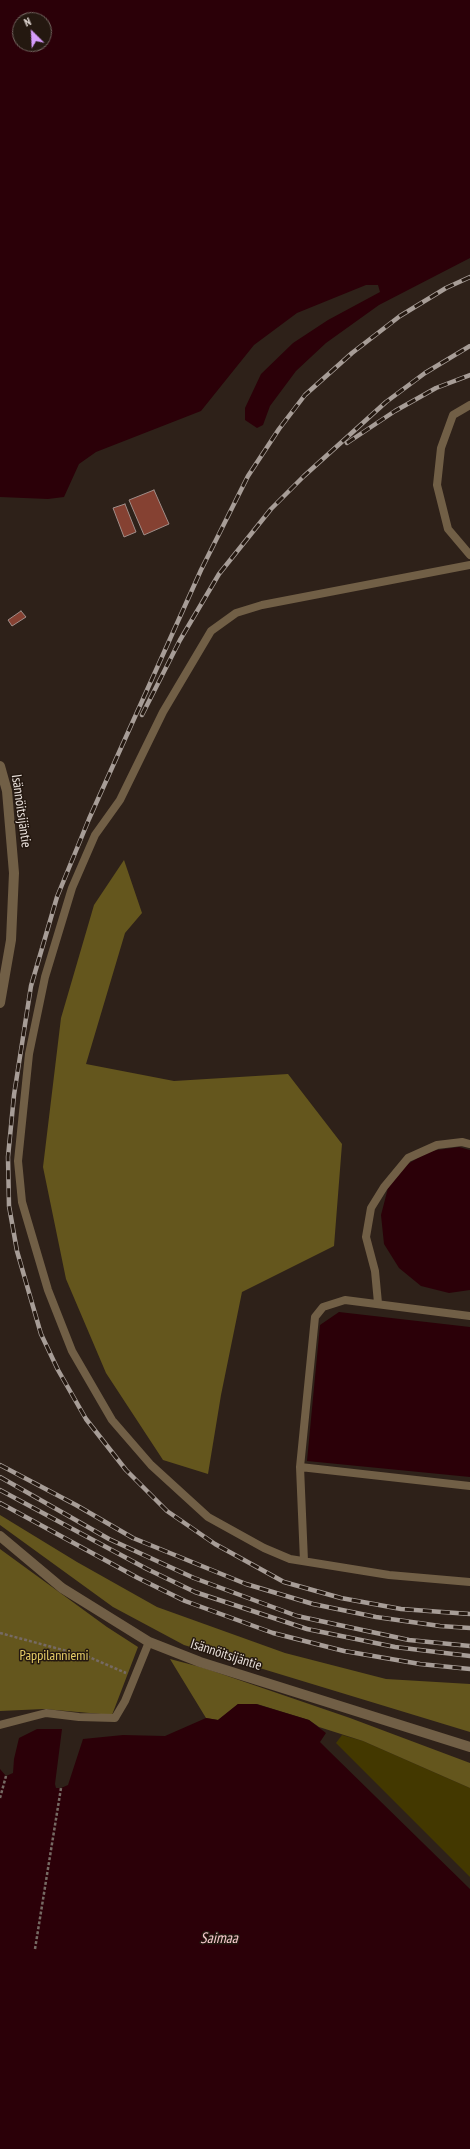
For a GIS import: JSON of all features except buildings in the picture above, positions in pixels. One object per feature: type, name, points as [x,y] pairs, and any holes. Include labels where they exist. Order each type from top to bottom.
[{"type":"street","name":"Isännöitsijäntie","points":[[0,766],[7,791],[14,873],[11,940],[0,1004]]},
{"type":"street","name":"Isännöitsijäntie","points":[[0,1536],[62,1588],[149,1642],[200,1662],[470,1747]]},
{"type":"lane","points":[[470,405],[453,416],[441,448],[437,485],[448,529],[470,555]]},
{"type":"lane","points":[[470,565],[262,606],[236,613],[211,631],[163,712],[120,800],[95,835],[75,881],[44,977],[29,1054],[18,1161],[22,1202],[48,1290],[72,1351],[112,1420],[150,1465],[208,1517],[264,1548],[290,1559],[389,1575],[470,1582]]},
{"type":"lane","points":[[378,1304],[375,1271],[366,1237],[371,1208],[384,1187],[408,1158],[437,1145],[462,1142],[470,1144]]},
{"type":"lane","points":[[304,1561],[300,1467],[315,1317],[323,1307],[345,1300],[470,1316]]},
{"type":"lane","points":[[300,1467],[470,1486]]},
{"type":"lane","points":[[0,1725],[46,1713],[79,1717],[115,1718],[125,1701],[149,1642]]},
{"type":"path","points":[[0,1633],[89,1657],[119,1668],[134,1678]]},
{"type":"path","points":[[0,1798],[6,1776]]},
{"type":"path","points":[[35,1949],[60,1788]]},
{"type":"shaded area","points":[[342,1735],[363,1741],[470,1788],[470,1877],[336,1743]]},
{"type":"green space","points":[[124,860],[142,913],[125,933],[86,1064],[174,1081],[288,1074],[342,1144],[334,1246],[242,1292],[221,1395],[208,1474],[163,1460],[106,1373],[66,1279],[43,1167],[61,1018],[94,905]]},
{"type":"green space","points":[[0,1515],[77,1562],[157,1607],[285,1653],[386,1679],[470,1684],[470,1732],[184,1645],[113,1607],[0,1525]]},
{"type":"green space","name":"Pappilanniemi","points":[[0,1549],[107,1627],[138,1647],[112,1715],[44,1709],[0,1711]]},
{"type":"green space","points":[[170,1659],[204,1668],[350,1718],[470,1763],[470,1788],[363,1741],[319,1727],[309,1720],[257,1704],[238,1704],[218,1720],[206,1718]]},
{"type":"water","points":[[0,0],[470,0],[470,258],[379,305],[326,343],[296,371],[270,406],[263,425],[257,428],[245,420],[245,408],[261,374],[293,343],[328,320],[380,292],[378,285],[366,285],[297,313],[254,345],[201,411],[96,452],[79,464],[64,497],[48,499],[0,497]]},
{"type":"water","points":[[459,1147],[470,1150],[470,1290],[449,1293],[421,1286],[399,1268],[384,1244],[381,1215],[388,1188],[406,1165],[430,1151]]},
{"type":"water","points":[[339,1312],[470,1327],[470,1477],[307,1461],[320,1325]]},
{"type":"water","name":"Saimaa","points":[[238,1704],[256,1704],[309,1720],[326,1733],[320,1742],[470,1889],[470,2149],[0,2149],[0,1769],[6,1776],[13,1773],[14,1759],[19,1738],[37,1729],[62,1729],[55,1784],[56,1788],[61,1788],[68,1785],[83,1739],[123,1735],[165,1736],[206,1718],[218,1720]]},
{"type":"railway","points":[[470,277],[446,288],[400,316],[352,353],[305,395],[279,429],[248,476],[201,570],[89,819],[57,897],[31,986],[14,1095],[8,1157],[9,1206],[17,1251],[41,1334],[58,1370],[86,1419],[126,1470],[167,1511],[215,1544],[284,1582],[341,1598],[401,1609],[470,1614]]},
{"type":"railway","points":[[142,715],[180,640],[219,574],[271,509],[304,476],[386,402],[425,373],[470,346]]},
{"type":"railway","points":[[347,443],[395,411],[436,388],[470,375]]},
{"type":"railway","points":[[0,1465],[76,1505],[133,1538],[246,1584],[313,1604],[376,1617],[440,1626],[470,1628]]},
{"type":"railway","points":[[0,1477],[109,1539],[194,1578],[297,1616],[409,1640],[470,1646]]},
{"type":"railway","points":[[0,1490],[147,1569],[195,1592],[307,1629],[395,1647],[470,1656]]},
{"type":"railway","points":[[0,1503],[138,1578],[185,1601],[273,1633],[344,1651],[420,1664],[470,1669]]}]
